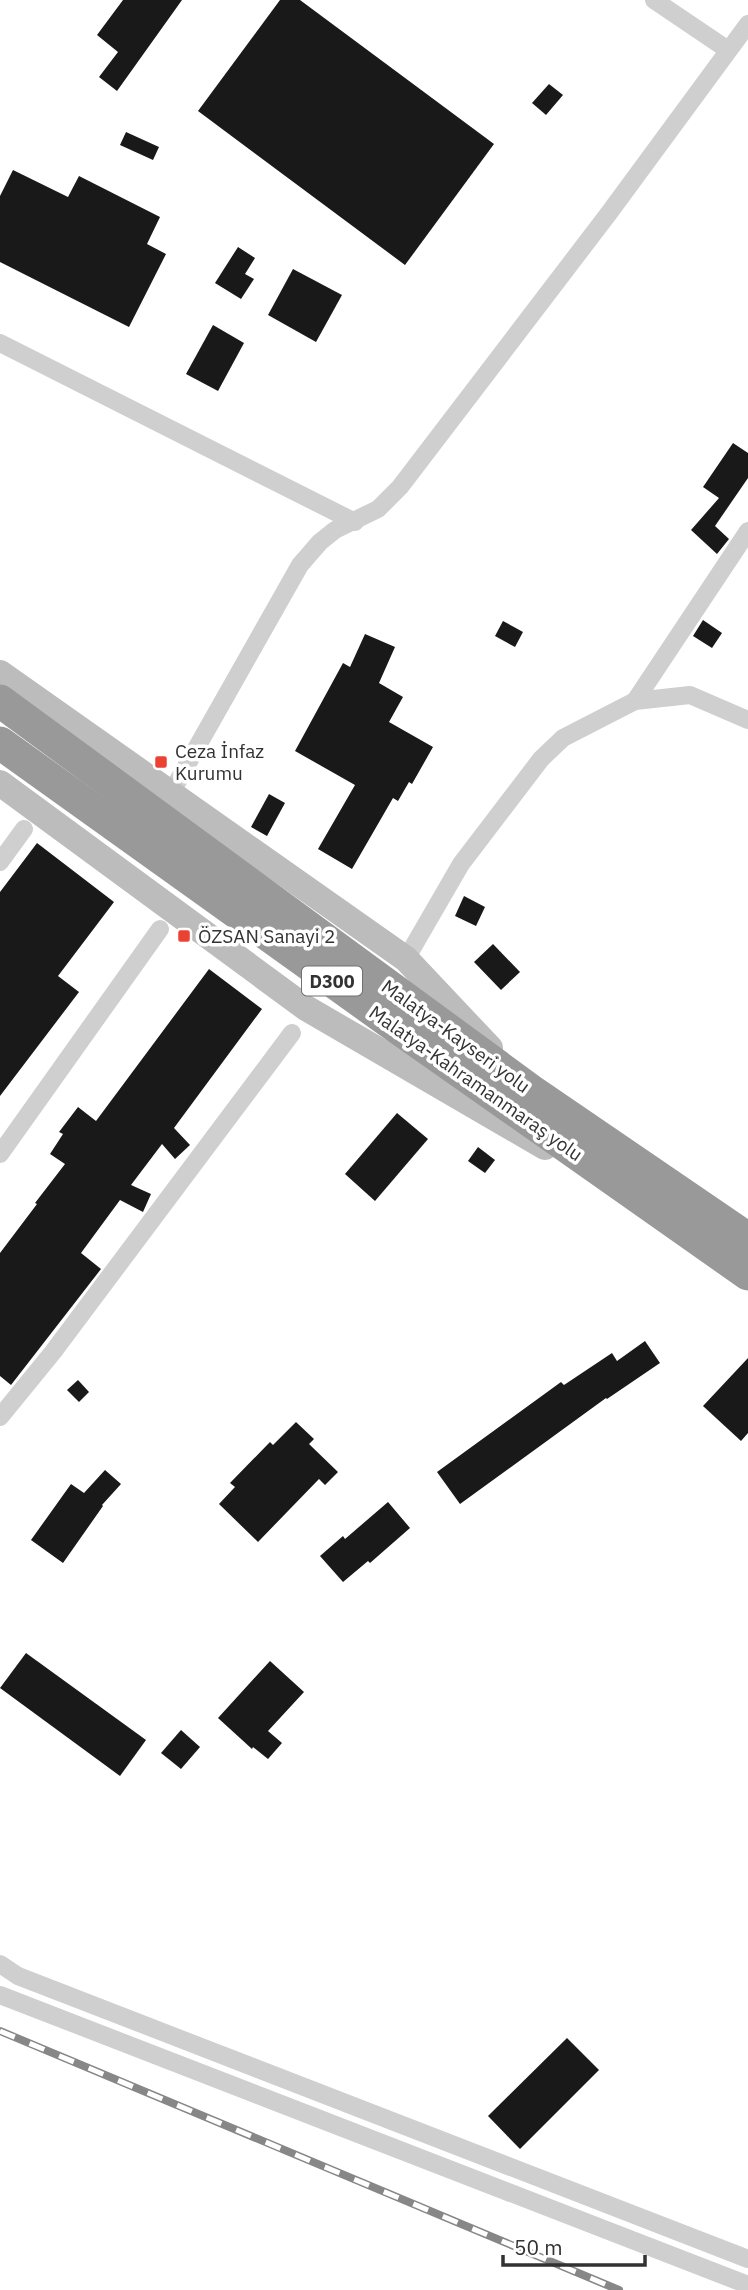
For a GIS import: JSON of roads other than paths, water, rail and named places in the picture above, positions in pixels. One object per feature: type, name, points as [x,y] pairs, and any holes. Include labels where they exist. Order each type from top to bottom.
[{"type":"highway","name":"Malatya-Kayseri yolu","points":[[0,701],[530,1090],[748,1240]]},
{"type":"highway","name":"Malatya-Kahramanmaraş yolu","points":[[0,743],[748,1274]]},
{"type":"street","points":[[654,0],[728,50]]},
{"type":"street","points":[[171,793],[300,565],[320,542],[335,530],[378,509],[400,487],[748,24]]},
{"type":"street","points":[[0,343],[355,522]]},
{"type":"street","points":[[635,701],[748,531]]},
{"type":"street","points":[[0,673],[406,959],[530,1090]]},
{"type":"street","points":[[406,959],[461,864],[541,759],[563,738],[635,701],[690,695],[748,720]]},
{"type":"street","points":[[0,783],[306,1008],[666,1217]]},
{"type":"street","points":[[0,862],[24,829]]},
{"type":"street","points":[[0,1154],[160,929]]},
{"type":"street","points":[[0,1417],[53,1352],[292,1033]]},
{"type":"street","points":[[0,1964],[18,1976],[748,2259]]},
{"type":"street","points":[[0,1995],[748,2285]]},
{"type":"railway","points":[[0,2031],[619,2290]]},
{"type":"place","name":"Ceza İnfaz Kurumu","points":[[161,762]]},
{"type":"place","name":"ÖZSAN Sanayi 2","points":[[184,936]]}]
